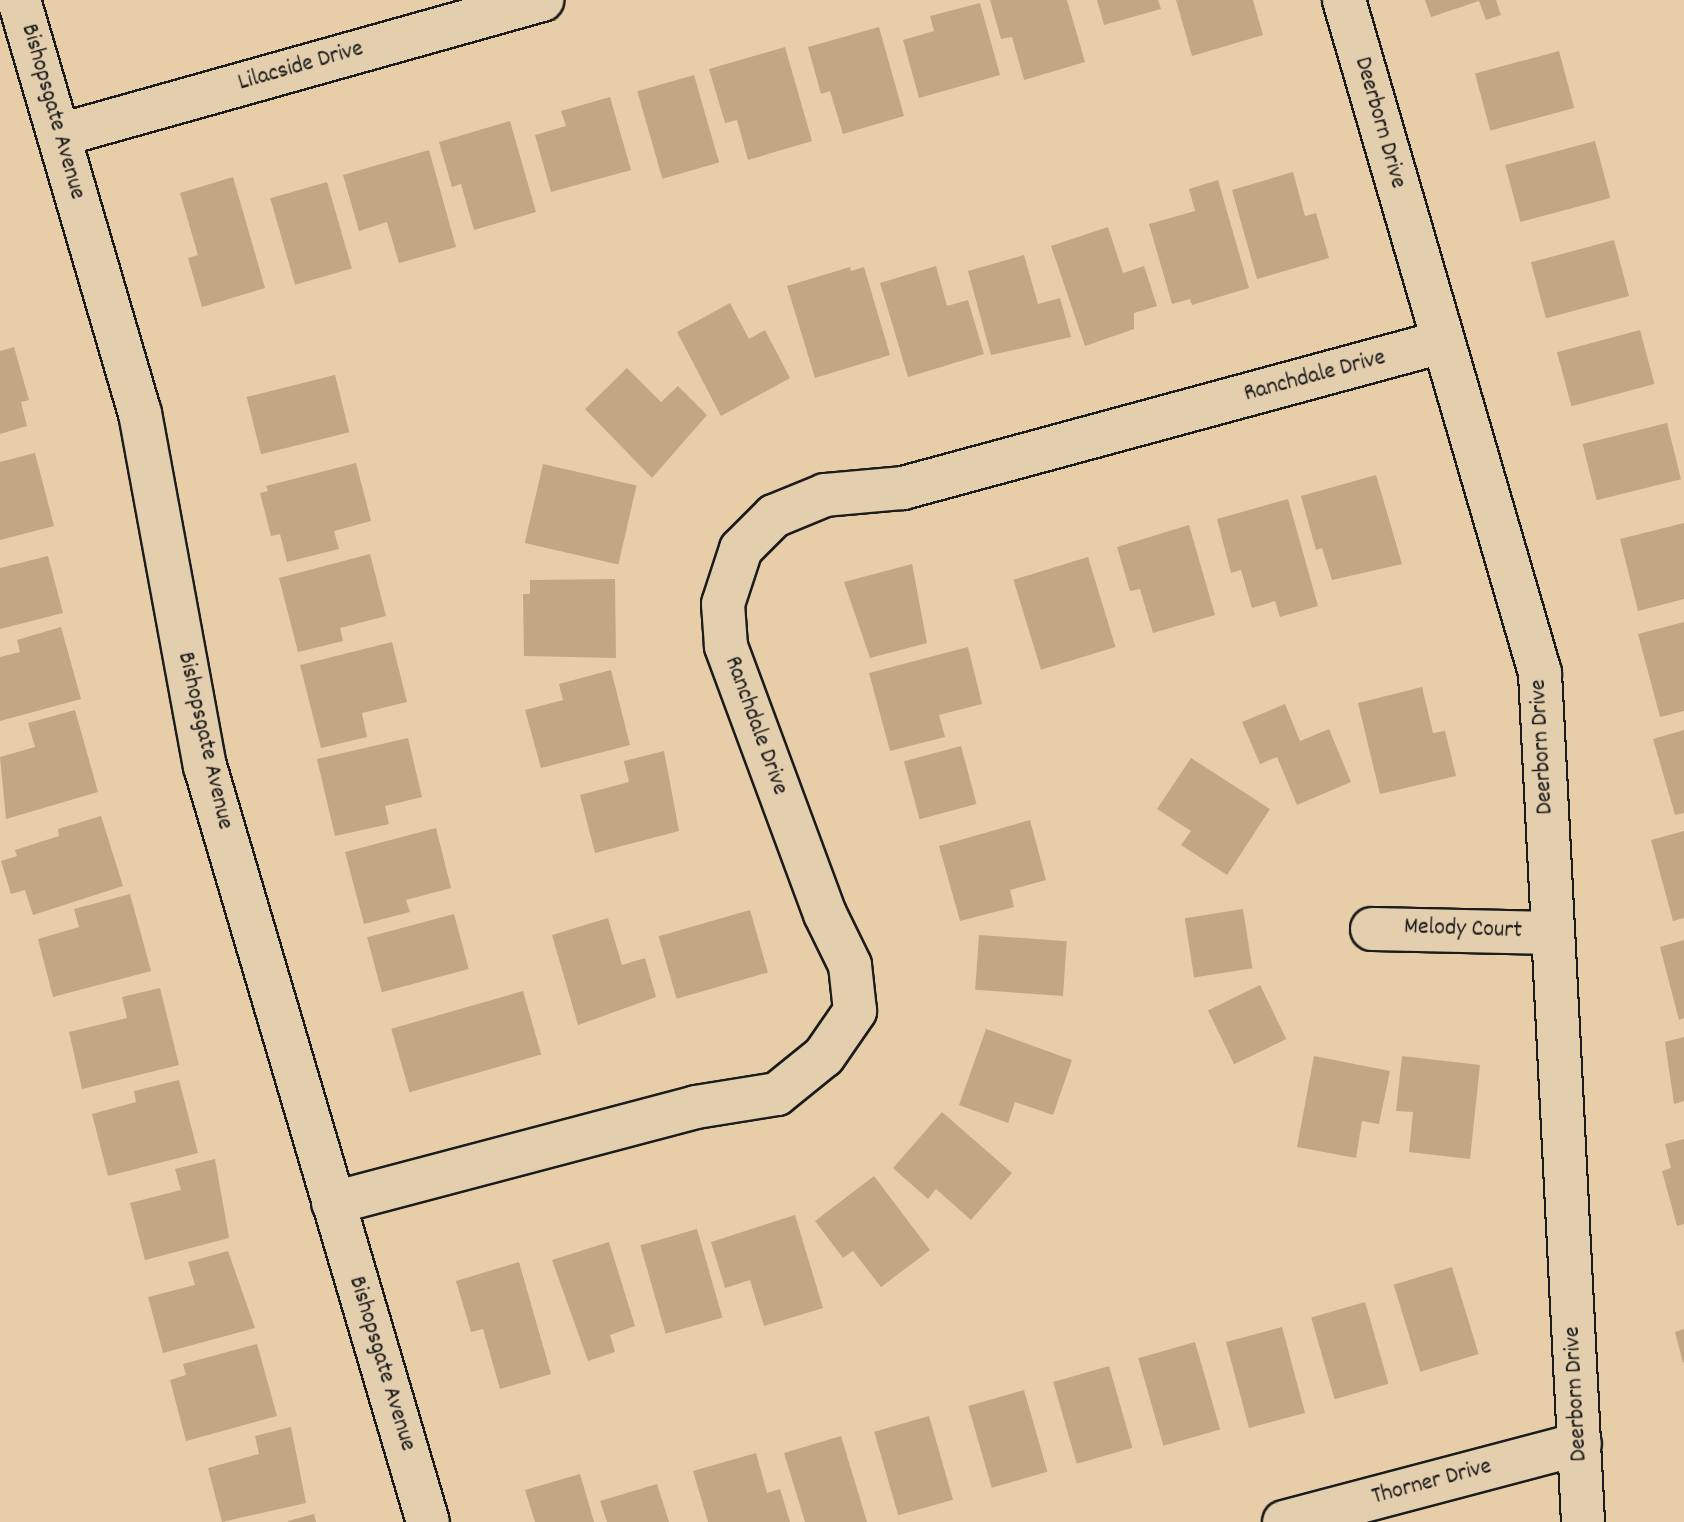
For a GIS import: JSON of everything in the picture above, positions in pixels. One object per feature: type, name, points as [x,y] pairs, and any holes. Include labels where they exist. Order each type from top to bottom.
[{"type":"street","name":"Bishopsgate Avenue","points":[[19,0],[140,413],[205,766],[428,1522]]},
{"type":"street","name":"Lilacside Drive","points":[[60,135],[542,0]]},
{"type":"street","name":"Deerborn Drive","points":[[1344,0],[1540,673],[1583,1522]]},
{"type":"street","name":"Ranchdale Drive","points":[[333,1203],[696,1107],[777,1094],[824,1056],[855,1011],[850,965],[825,914],[726,646],[723,604],[741,549],[774,516],[825,495],[903,488],[1442,342]]},
{"type":"street","name":"Melody Court","points":[[1372,929],[1553,933]]},
{"type":"street","name":"Thorner Drive","points":[[1284,1522],[1580,1444]]},
{"type":"building","points":[[990,0],[1067,0],[1085,62],[1024,80],[1012,37],[1001,39]]},
{"type":"building","points":[[1097,0],[1158,0],[1161,9],[1104,25]]},
{"type":"building","points":[[1176,0],[1253,0],[1263,35],[1192,56]]},
{"type":"building","points":[[1425,0],[1496,0],[1501,15],[1486,20],[1479,1],[1431,17]]},
{"type":"building","points":[[980,3],[1000,75],[919,98],[903,40],[934,31],[930,16]]},
{"type":"building","points":[[879,27],[904,116],[843,134],[830,91],[821,94],[808,47]]},
{"type":"building","points":[[785,47],[812,141],[748,160],[737,120],[725,123],[709,69]]},
{"type":"building","points":[[1559,51],[1574,108],[1490,131],[1475,74]]},
{"type":"building","points":[[694,75],[719,162],[662,179],[637,91]]},
{"type":"building","points":[[610,97],[631,170],[551,192],[535,135],[566,126],[561,111]]},
{"type":"building","points":[[510,121],[536,212],[474,230],[461,184],[452,187],[439,142]]},
{"type":"building","points":[[1595,141],[1610,198],[1520,222],[1505,165]]},
{"type":"building","points":[[429,150],[456,247],[399,263],[387,222],[359,231],[343,175]]},
{"type":"building","points":[[1293,172],[1305,216],[1316,213],[1329,258],[1257,279],[1232,190]]},
{"type":"building","points":[[233,177],[265,288],[202,307],[188,258],[198,255],[180,193]]},
{"type":"building","points":[[1218,180],[1249,288],[1192,305],[1190,299],[1172,304],[1149,224],[1195,211],[1189,189]]},
{"type":"building","points":[[327,182],[352,269],[295,285],[270,198]]},
{"type":"building","points":[[1108,227],[1123,273],[1144,266],[1157,306],[1134,313],[1134,329],[1085,346],[1051,246]]},
{"type":"building","points":[[1614,240],[1629,296],[1546,318],[1531,262]]},
{"type":"building","points":[[1024,255],[1038,304],[1060,298],[1071,337],[991,355],[968,271]]},
{"type":"building","points":[[936,266],[947,306],[968,300],[984,354],[908,377],[880,283]]},
{"type":"building","points":[[850,267],[851,271],[864,267],[890,355],[815,378],[787,286]]},
{"type":"building","points":[[730,303],[749,339],[765,330],[790,378],[721,416],[677,332]]},
{"type":"building","points":[[1640,330],[1654,384],[1571,406],[1557,352]]},
{"type":"building","points":[[14,347],[29,400],[21,402],[27,426],[0,434],[0,351]]},
{"type":"building","points":[[627,368],[661,402],[678,386],[707,415],[652,478],[585,409]]},
{"type":"building","points":[[335,375],[349,432],[261,454],[247,397]]},
{"type":"building","points":[[1667,423],[1681,479],[1597,500],[1583,444]]},
{"type":"building","points":[[35,453],[54,526],[0,540],[0,462]]},
{"type":"building","points":[[356,463],[371,521],[334,531],[339,549],[287,562],[280,534],[271,536],[260,493],[268,491],[266,486]]},
{"type":"building","points":[[543,464],[637,486],[618,565],[525,543]]},
{"type":"building","points":[[1376,475],[1402,564],[1332,580],[1322,548],[1316,550],[1301,496]]},
{"type":"building","points":[[1288,499],[1318,606],[1280,617],[1275,601],[1252,608],[1241,570],[1231,573],[1217,519]]},
{"type":"building","points":[[1684,523],[1684,599],[1638,611],[1620,539]]},
{"type":"building","points":[[1189,525],[1215,615],[1153,633],[1140,589],[1130,591],[1117,547]]},
{"type":"building","points":[[370,554],[386,616],[340,628],[343,641],[298,652],[279,578]]},
{"type":"building","points":[[48,556],[63,613],[0,629],[0,568]]},
{"type":"building","points":[[1088,557],[1115,647],[1041,670],[1013,580]]},
{"type":"building","points":[[912,564],[927,643],[870,658],[844,582]]},
{"type":"building","points":[[615,579],[616,658],[524,656],[523,594],[530,594],[530,580]]},
{"type":"building","points":[[1684,622],[1684,711],[1660,717],[1638,634]]},
{"type":"building","points":[[61,627],[81,699],[0,721],[0,657],[20,652],[17,640]]},
{"type":"building","points":[[392,642],[407,702],[362,713],[367,737],[321,748],[300,665]]},
{"type":"building","points":[[968,647],[982,704],[939,715],[945,737],[890,751],[869,673]]},
{"type":"building","points":[[611,670],[630,745],[541,768],[525,710],[563,700],[559,684]]},
{"type":"building","points":[[1422,687],[1433,733],[1445,731],[1456,776],[1380,794],[1358,703]]},
{"type":"building","points":[[1285,704],[1300,741],[1329,729],[1351,782],[1297,805],[1277,757],[1260,764],[1242,722]]},
{"type":"building","points":[[75,710],[98,792],[6,819],[0,757],[35,747],[28,723]]},
{"type":"building","points":[[1684,730],[1684,813],[1675,815],[1653,739]]},
{"type":"building","points":[[408,738],[422,797],[385,806],[389,824],[335,836],[317,759]]},
{"type":"building","points":[[961,746],[977,804],[920,819],[904,761]]},
{"type":"building","points":[[664,751],[679,831],[595,853],[580,795],[629,782],[624,761]]},
{"type":"building","points":[[1191,758],[1270,809],[1227,875],[1181,845],[1191,831],[1157,809]]},
{"type":"building","points":[[101,816],[123,886],[33,915],[25,890],[11,894],[1,861],[17,856],[15,850],[59,836],[58,829]]},
{"type":"building","points":[[1030,820],[1046,880],[1010,890],[1014,907],[960,921],[939,846]]},
{"type":"building","points":[[436,828],[451,888],[406,900],[410,912],[364,924],[345,852]]},
{"type":"building","points":[[1684,831],[1684,918],[1673,921],[1651,840]]},
{"type":"building","points":[[130,894],[151,971],[53,997],[38,939],[79,927],[74,909]]},
{"type":"building","points":[[1243,909],[1252,968],[1194,977],[1185,918]]},
{"type":"building","points":[[750,910],[768,972],[677,999],[659,936]]},
{"type":"building","points":[[454,914],[469,969],[382,992],[367,937]]},
{"type":"building","points":[[608,918],[622,965],[645,958],[656,997],[578,1025],[552,935]]},
{"type":"building","points":[[979,935],[1067,941],[1063,996],[975,990]]},
{"type":"building","points":[[1684,940],[1684,1018],[1679,1020],[1660,947]]},
{"type":"building","points":[[1260,985],[1286,1039],[1234,1064],[1208,1010]]},
{"type":"building","points":[[160,988],[179,1065],[82,1089],[69,1032],[127,1018],[122,997]]},
{"type":"building","points":[[523,991],[541,1054],[409,1092],[391,1029]]},
{"type":"building","points":[[986,1029],[1072,1060],[1053,1115],[1015,1102],[1008,1123],[959,1105]]},
{"type":"building","points":[[1684,1037],[1684,1101],[1674,1104],[1665,1042]]},
{"type":"building","points":[[1314,1056],[1390,1071],[1379,1124],[1362,1121],[1356,1158],[1297,1147]]},
{"type":"building","points":[[1402,1056],[1480,1065],[1470,1159],[1409,1152],[1413,1112],[1396,1111]]},
{"type":"building","points":[[179,1080],[198,1153],[108,1176],[92,1114],[136,1102],[134,1091]]},
{"type":"building","points":[[942,1112],[1012,1173],[971,1220],[936,1189],[928,1199],[893,1168]]},
{"type":"building","points":[[1684,1139],[1684,1224],[1677,1226],[1662,1171],[1671,1168],[1665,1144]]},
{"type":"building","points":[[215,1159],[229,1238],[145,1260],[130,1203],[181,1190],[175,1169]]},
{"type":"building","points":[[874,1176],[930,1250],[881,1287],[853,1251],[843,1258],[815,1221]]},
{"type":"building","points":[[795,1215],[823,1308],[764,1326],[750,1280],[725,1288],[711,1242]]},
{"type":"building","points":[[697,1229],[722,1317],[666,1334],[640,1245]]},
{"type":"building","points":[[609,1242],[635,1326],[610,1335],[615,1352],[588,1361],[552,1260]]},
{"type":"building","points":[[228,1251],[255,1328],[163,1353],[148,1297],[195,1285],[188,1262]]},
{"type":"building","points":[[519,1262],[551,1374],[500,1389],[483,1329],[471,1332],[456,1281]]},
{"type":"building","points":[[1452,1267],[1479,1354],[1420,1372],[1394,1285]]},
{"type":"building","points":[[1365,1302],[1388,1384],[1335,1399],[1311,1317]]},
{"type":"building","points":[[1282,1327],[1305,1413],[1249,1428],[1226,1342]]},
{"type":"building","points":[[1684,1329],[1684,1362],[1683,1363],[1675,1332]]},
{"type":"building","points":[[1195,1342],[1220,1429],[1163,1446],[1138,1358]]},
{"type":"building","points":[[257,1344],[277,1416],[186,1441],[170,1380],[186,1375],[183,1364]]},
{"type":"building","points":[[1109,1366],[1132,1448],[1077,1464],[1053,1382]]},
{"type":"building","points":[[1024,1390],[1047,1472],[992,1488],[968,1406]]},
{"type":"building","points":[[929,1416],[953,1500],[898,1515],[874,1432]]},
{"type":"building","points":[[291,1427],[306,1503],[222,1522],[208,1468],[259,1454],[255,1436]]},
{"type":"building","points":[[841,1436],[867,1522],[805,1522],[784,1453]]},
{"type":"building","points":[[756,1453],[767,1493],[780,1489],[790,1522],[708,1522],[693,1471]]},
{"type":"building","points":[[580,1474],[594,1522],[535,1522],[525,1490]]},
{"type":"building","points":[[657,1484],[669,1522],[607,1522],[600,1501]]},
{"type":"building","points":[[314,1514],[316,1522],[288,1522],[288,1521]]}]
